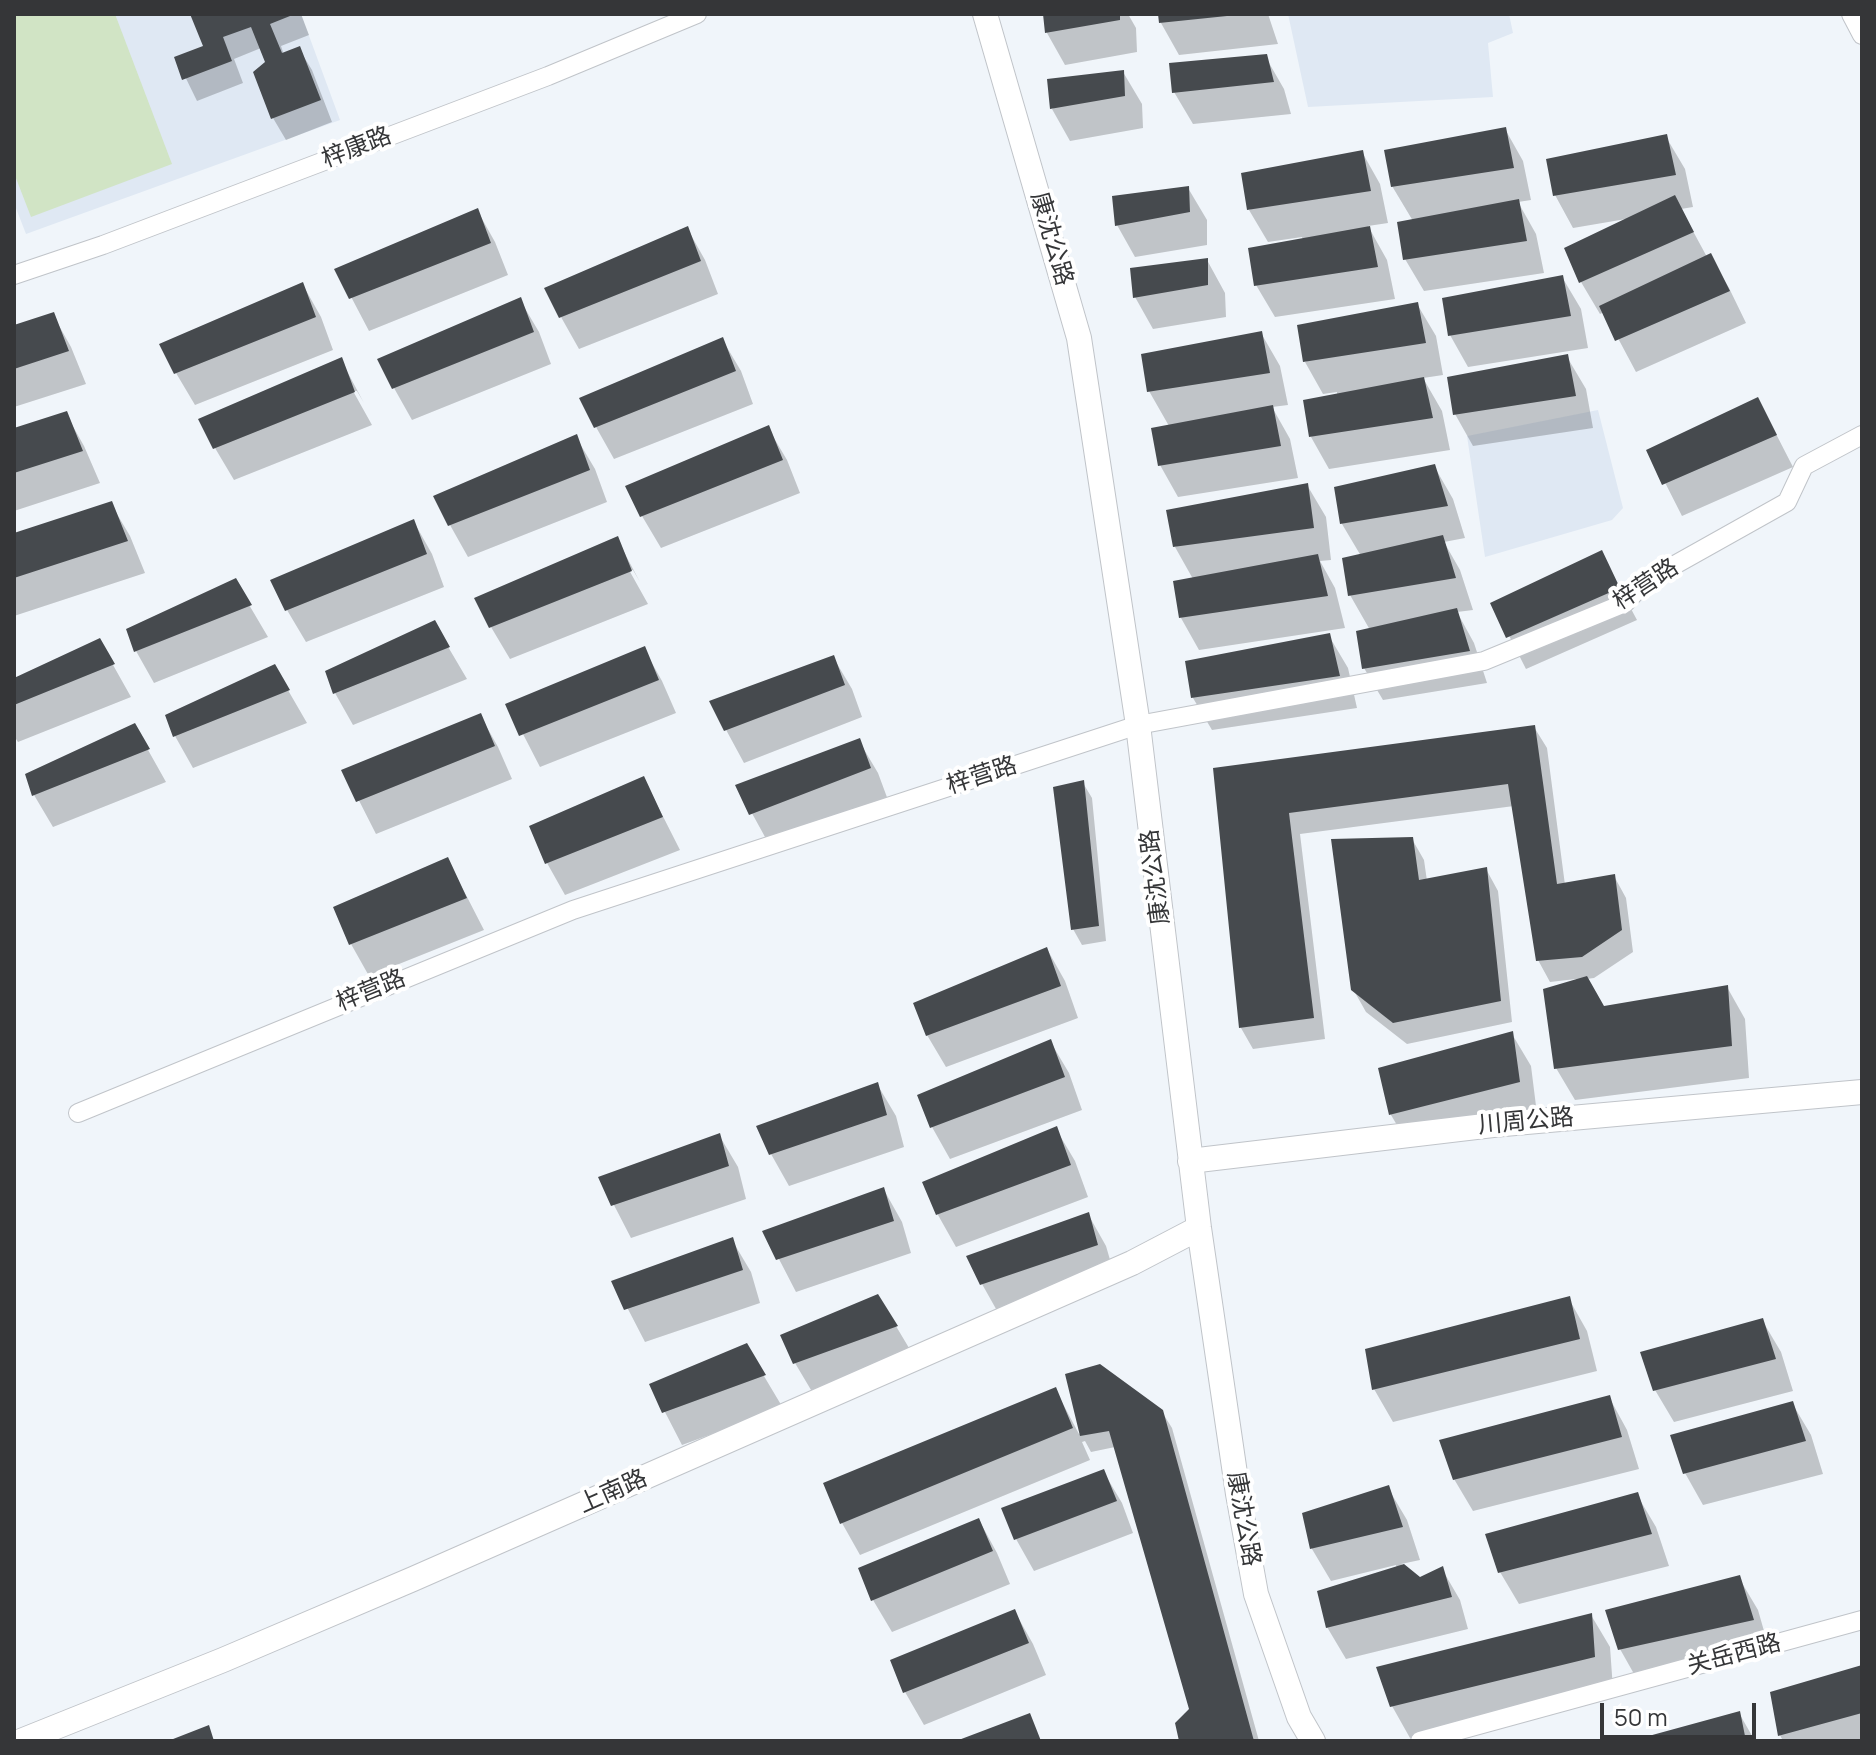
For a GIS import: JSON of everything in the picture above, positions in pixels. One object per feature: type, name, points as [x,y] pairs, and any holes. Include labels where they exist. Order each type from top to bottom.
[{"type":"street","name":"梓康路","points":[[14,275],[103,245],[548,76],[697,14]]},
{"type":"street","name":"康沈公路","points":[[985,14],[1079,338],[1138,725],[1190,1161],[1238,1494],[1256,1594],[1299,1717],[1313,1741]]},
{"type":"street","points":[[1851,14],[1862,35]]},
{"type":"street","name":"梓营路","points":[[78,1113],[573,910],[1138,725],[1484,661],[1625,603],[1646,581],[1787,502],[1804,466],[1862,435]]},
{"type":"street","name":"川周公路","points":[[1190,1161],[1493,1125],[1862,1092]]},
{"type":"street","name":"上南路","points":[[21,1741],[223,1660],[602,1497],[1119,1269],[1199,1228]]},
{"type":"street","name":"关岳西路","points":[[1420,1741],[1862,1620]]},
{"type":"shaded area","points":[[14,14],[301,14],[340,120],[26,234],[14,203]]},
{"type":"shaded area","points":[[1288,14],[1509,14],[1513,33],[1488,43],[1493,97],[1308,107]]},
{"type":"shaded area","points":[[1598,410],[1623,508],[1612,520],[1485,557],[1467,436]]},
{"type":"green space","points":[[14,14],[115,14],[172,164],[31,217],[14,173]]},
{"type":"building","points":[[190,14],[295,14],[270,24],[282,53],[300,46],[321,100],[271,119],[253,72],[265,62],[251,27],[223,37],[232,61],[182,80],[174,57],[203,46]]},
{"type":"building","points":[[1043,14],[1120,14],[1120,20],[1045,33]]},
{"type":"building","points":[[1158,14],[1227,14],[1227,16],[1159,23]]},
{"type":"building","points":[[1267,54],[1274,82],[1172,93],[1169,63]]},
{"type":"building","points":[[1124,70],[1125,96],[1050,109],[1047,79]]},
{"type":"building","points":[[1506,127],[1514,168],[1391,187],[1384,150]]},
{"type":"building","points":[[1667,134],[1676,175],[1553,196],[1546,159]]},
{"type":"building","points":[[1363,150],[1371,191],[1247,210],[1241,173]]},
{"type":"building","points":[[1189,186],[1190,212],[1115,226],[1112,196]]},
{"type":"building","points":[[1675,195],[1694,232],[1579,283],[1564,248]]},
{"type":"building","points":[[1519,199],[1527,241],[1403,260],[1397,222]]},
{"type":"building","points":[[478,208],[491,243],[349,299],[334,269]]},
{"type":"building","points":[[688,226],[701,261],[559,318],[544,288]]},
{"type":"building","points":[[1370,226],[1378,267],[1254,286],[1248,248]]},
{"type":"building","points":[[1711,253],[1730,291],[1615,341],[1599,306]]},
{"type":"building","points":[[1208,258],[1208,285],[1133,298],[1130,268]]},
{"type":"building","points":[[1563,275],[1571,316],[1448,336],[1442,298]]},
{"type":"building","points":[[303,282],[316,317],[174,374],[159,344]]},
{"type":"building","points":[[521,297],[534,332],[392,389],[377,359]]},
{"type":"building","points":[[1418,302],[1426,343],[1303,362],[1297,325]]},
{"type":"building","points":[[54,312],[69,351],[14,369],[14,325]]},
{"type":"building","points":[[1262,331],[1270,373],[1147,392],[1141,354]]},
{"type":"building","points":[[723,337],[736,371],[594,428],[579,398]]},
{"type":"building","points":[[1568,354],[1576,396],[1453,415],[1447,377]]},
{"type":"building","points":[[342,357],[355,392],[213,449],[198,419]]},
{"type":"building","points":[[1424,377],[1433,418],[1309,437],[1303,400]]},
{"type":"building","points":[[1758,397],[1777,435],[1662,485],[1646,450]]},
{"type":"building","points":[[1273,405],[1281,446],[1158,466],[1151,428]]},
{"type":"building","points":[[67,411],[83,451],[14,473],[14,428]]},
{"type":"building","points":[[769,425],[783,460],[640,517],[625,486]]},
{"type":"building","points":[[577,434],[590,470],[448,526],[433,496]]},
{"type":"building","points":[[1435,464],[1448,506],[1340,524],[1334,487]]},
{"type":"building","points":[[1308,483],[1314,528],[1173,547],[1166,510]]},
{"type":"building","points":[[112,501],[128,541],[14,578],[14,533]]},
{"type":"building","points":[[414,519],[427,554],[285,611],[270,580]]},
{"type":"building","points":[[1443,535],[1456,578],[1348,596],[1342,558]]},
{"type":"building","points":[[618,536],[632,571],[489,628],[474,598]]},
{"type":"building","points":[[1602,550],[1620,588],[1506,638],[1490,603]]},
{"type":"building","points":[[1318,554],[1328,596],[1179,618],[1173,581]]},
{"type":"building","points":[[236,578],[252,605],[134,652],[126,629]]},
{"type":"building","points":[[1457,608],[1470,651],[1362,669],[1356,631]]},
{"type":"building","points":[[435,620],[450,647],[333,694],[325,671]]},
{"type":"building","points":[[1330,633],[1340,676],[1191,698],[1185,661]]},
{"type":"building","points":[[100,638],[115,664],[14,705],[14,678]]},
{"type":"building","points":[[645,646],[659,680],[519,736],[505,704]]},
{"type":"building","points":[[834,655],[845,685],[724,731],[709,701]]},
{"type":"building","points":[[275,664],[290,690],[173,737],[165,715]]},
{"type":"building","points":[[481,713],[495,746],[356,802],[341,770]]},
{"type":"building","points":[[135,723],[150,749],[32,796],[25,774]]},
{"type":"building","points":[[1535,725],[1557,884],[1615,874],[1622,930],[1582,957],[1536,961],[1508,784],[1289,813],[1314,1018],[1239,1028],[1213,768]]},
{"type":"building","points":[[860,738],[871,768],[749,815],[735,785]]},
{"type":"building","points":[[644,776],[663,817],[545,864],[529,826]]},
{"type":"building","points":[[1084,780],[1099,926],[1071,930],[1053,787]]},
{"type":"building","points":[[1413,837],[1419,880],[1487,867],[1501,1001],[1393,1023],[1351,990],[1331,839]]},
{"type":"building","points":[[448,857],[467,898],[349,945],[333,907]]},
{"type":"building","points":[[1047,947],[1061,986],[926,1036],[913,1003]]},
{"type":"building","points":[[1587,976],[1604,1006],[1728,985],[1732,1046],[1554,1069],[1543,989]]},
{"type":"building","points":[[1513,1031],[1520,1082],[1389,1115],[1378,1068]]},
{"type":"building","points":[[1051,1039],[1065,1077],[930,1128],[917,1095]]},
{"type":"building","points":[[878,1082],[887,1115],[769,1155],[756,1126]]},
{"type":"building","points":[[1057,1126],[1071,1165],[936,1215],[922,1182]]},
{"type":"building","points":[[720,1133],[729,1166],[611,1206],[598,1177]]},
{"type":"building","points":[[884,1187],[894,1221],[776,1260],[762,1231]]},
{"type":"building","points":[[1089,1212],[1098,1245],[980,1285],[966,1256]]},
{"type":"building","points":[[733,1237],[743,1270],[624,1310],[611,1281]]},
{"type":"building","points":[[878,1294],[898,1326],[793,1364],[780,1335]]},
{"type":"building","points":[[1570,1296],[1580,1339],[1372,1390],[1365,1349]]},
{"type":"building","points":[[1763,1318],[1776,1359],[1653,1391],[1640,1352]]},
{"type":"building","points":[[747,1343],[766,1375],[662,1413],[649,1384]]},
{"type":"building","points":[[1100,1364],[1163,1410],[1254,1741],[1179,1741],[1175,1723],[1189,1709],[1109,1431],[1080,1436],[1065,1374]]},
{"type":"building","points":[[1056,1387],[1073,1428],[840,1524],[823,1483]]},
{"type":"building","points":[[1610,1395],[1622,1437],[1453,1480],[1439,1440]]},
{"type":"building","points":[[1793,1401],[1806,1441],[1683,1474],[1670,1435]]},
{"type":"building","points":[[1104,1469],[1117,1501],[1014,1540],[1001,1508]]},
{"type":"building","points":[[1389,1485],[1403,1527],[1310,1549],[1302,1513]]},
{"type":"building","points":[[1638,1492],[1652,1534],[1498,1573],[1485,1534]]},
{"type":"building","points":[[979,1518],[993,1551],[871,1601],[858,1568]]},
{"type":"building","points":[[1404,1564],[1420,1577],[1443,1566],[1452,1597],[1326,1628],[1317,1591]]},
{"type":"building","points":[[1740,1575],[1754,1620],[1618,1650],[1605,1610]]},
{"type":"building","points":[[1015,1609],[1029,1643],[903,1693],[890,1660]]},
{"type":"building","points":[[1592,1613],[1595,1657],[1390,1707],[1376,1667]]},
{"type":"building","points":[[1862,1665],[1862,1713],[1778,1736],[1770,1692]]},
{"type":"building","points":[[1740,1711],[1746,1741],[1634,1741],[1634,1740]]},
{"type":"building","points":[[1030,1713],[1041,1741],[956,1741]]},
{"type":"building","points":[[209,1725],[214,1741],[168,1741]]}]
